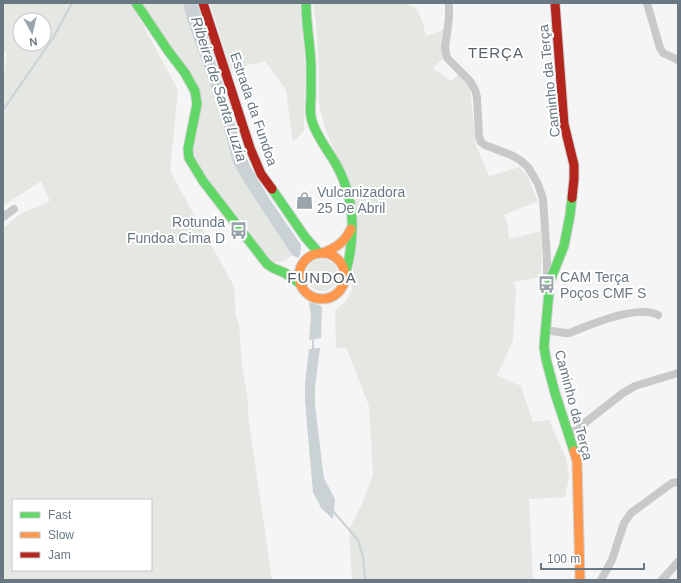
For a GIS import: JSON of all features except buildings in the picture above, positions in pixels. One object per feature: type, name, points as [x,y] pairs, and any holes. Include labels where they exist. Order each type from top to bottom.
[{"type":"main road","points":[[136,3],[185,73],[195,91],[197,104],[188,149],[193,164],[204,181],[267,264],[273,269],[291,277],[302,285],[308,293],[322,298],[331,296],[338,292],[342,286],[350,261],[354,222],[349,192],[340,171],[316,132],[311,117],[311,63],[306,25],[306,3]]},
{"type":"main road","name":"Estrada da Fundoa","points":[[203,3],[250,148],[260,174],[305,237],[321,253]]},
{"type":"main road","name":"Caminho da Terça","points":[[555,3],[564,124],[574,165],[574,179],[570,215],[564,246],[550,281],[544,347],[568,436],[577,461],[580,580]]},
{"type":"main road","points":[[278,270],[292,268],[304,262],[313,255],[340,245],[348,237],[354,222]]},
{"type":"main road","points":[[302,285],[300,276],[306,252],[305,237]]},
{"type":"main road","points":[[321,253],[331,255],[338,260],[343,267],[345,275]]},
{"type":"street","points":[[450,3],[445,48],[447,58],[470,81],[475,90],[477,97],[479,136],[481,142],[520,160],[528,167],[538,184],[543,199],[547,279],[550,281]]},
{"type":"street","points":[[647,3],[660,48],[663,53],[678,60]]},
{"type":"street","points":[[3,217],[14,209]]},
{"type":"street","points":[[545,330],[569,333],[623,314],[642,312],[654,313],[658,316]]},
{"type":"street","points":[[568,436],[623,393],[635,386],[678,373]]},
{"type":"street","points":[[601,580],[612,560],[627,518],[631,513],[672,483],[678,482]]},
{"type":"street","points":[[662,580],[678,562]]},
{"type":"shaded area","points":[[3,3],[131,3],[178,90],[170,171],[234,286],[236,316],[239,324],[242,366],[247,394],[249,422],[272,580],[3,580],[3,229],[20,214],[50,201],[41,181],[3,206],[3,83],[7,54],[3,49]]},
{"type":"shaded area","points":[[140,3],[183,3],[220,112],[233,163],[292,255],[287,260],[279,262],[269,261],[246,226],[215,189],[190,153],[201,105]]},
{"type":"shaded area","points":[[210,3],[300,3],[305,67],[304,131],[293,142],[286,90],[265,61],[231,69]]},
{"type":"shaded area","points":[[313,3],[406,3],[416,8],[422,20],[426,36],[443,30],[444,57],[433,68],[451,81],[459,74],[470,88],[476,145],[489,176],[520,167],[528,177],[538,201],[504,215],[507,221],[509,239],[541,231],[542,258],[540,277],[514,282],[516,293],[513,341],[497,375],[521,386],[533,422],[549,420],[566,458],[569,476],[565,497],[529,499],[533,580],[352,580],[349,529],[361,506],[373,475],[369,406],[346,347],[336,348],[335,310],[346,301],[352,289],[354,254],[358,235],[358,214],[354,194],[325,129],[319,103],[319,71],[316,22]]},
{"type":"shaded area","points":[[319,259],[325,259],[335,266],[338,275],[337,281],[331,288],[325,291],[319,291],[309,284],[306,278],[306,272],[313,262]]},
{"type":"water","points":[[183,3],[197,3],[242,147],[251,168],[301,245],[300,255],[298,258],[292,255],[233,163],[220,112],[187,19]]},
{"type":"water","points":[[309,302],[322,307],[321,338],[309,340],[311,316]]},
{"type":"water","points":[[320,348],[315,387],[315,404],[324,478],[335,499],[333,519],[321,508],[313,492],[305,400],[305,384],[309,349]]},
{"type":"waterway","points":[[3,110],[53,38],[72,3]]},
{"type":"waterway","name":"Ribeira de Santa Luzia","points":[[313,337],[313,351]]},
{"type":"waterway","name":"Ribeira de Santa Luzia","points":[[333,511],[358,540],[363,557],[365,580]]},
{"type":"traffic: fast","points":[[136,3],[185,73],[195,91],[197,104],[188,149],[189,158],[203,181],[267,264],[285,273],[302,285]]},
{"type":"traffic: fast","points":[[306,3],[311,64],[311,118],[317,133],[334,160],[343,179],[351,206],[351,247],[345,275]]},
{"type":"traffic: fast","points":[[272,189],[305,237],[319,253]]},
{"type":"traffic: fast","points":[[572,198],[564,246],[550,281],[544,347],[555,393],[574,451]]},
{"type":"traffic: slow","points":[[323,253],[340,244],[346,238],[351,229]]},
{"type":"traffic: slow","points":[[322,253],[335,257],[341,263],[345,276],[341,289],[335,295],[322,299],[309,295],[303,289],[299,276],[303,263],[309,257],[322,253]]},
{"type":"traffic: slow","points":[[574,451],[577,461],[580,580]]},
{"type":"traffic: jam","points":[[203,3],[250,148],[261,174],[272,189]]},
{"type":"traffic: jam","points":[[555,3],[564,124],[574,165],[572,198]]},
{"type":"place","name":"Vulcanizadora 25 De Abril","points":[[304,200]]},
{"type":"place","name":"Rotunda Fundoa Cima D","points":[[238,230]]},
{"type":"place","name":"CAM Terça Poços CMF S","points":[[547,285]]},
{"type":"district","name":"TERÇA","points":[[496,53]]},
{"type":"district","name":"FUNDOA","points":[[322,278]]}]
